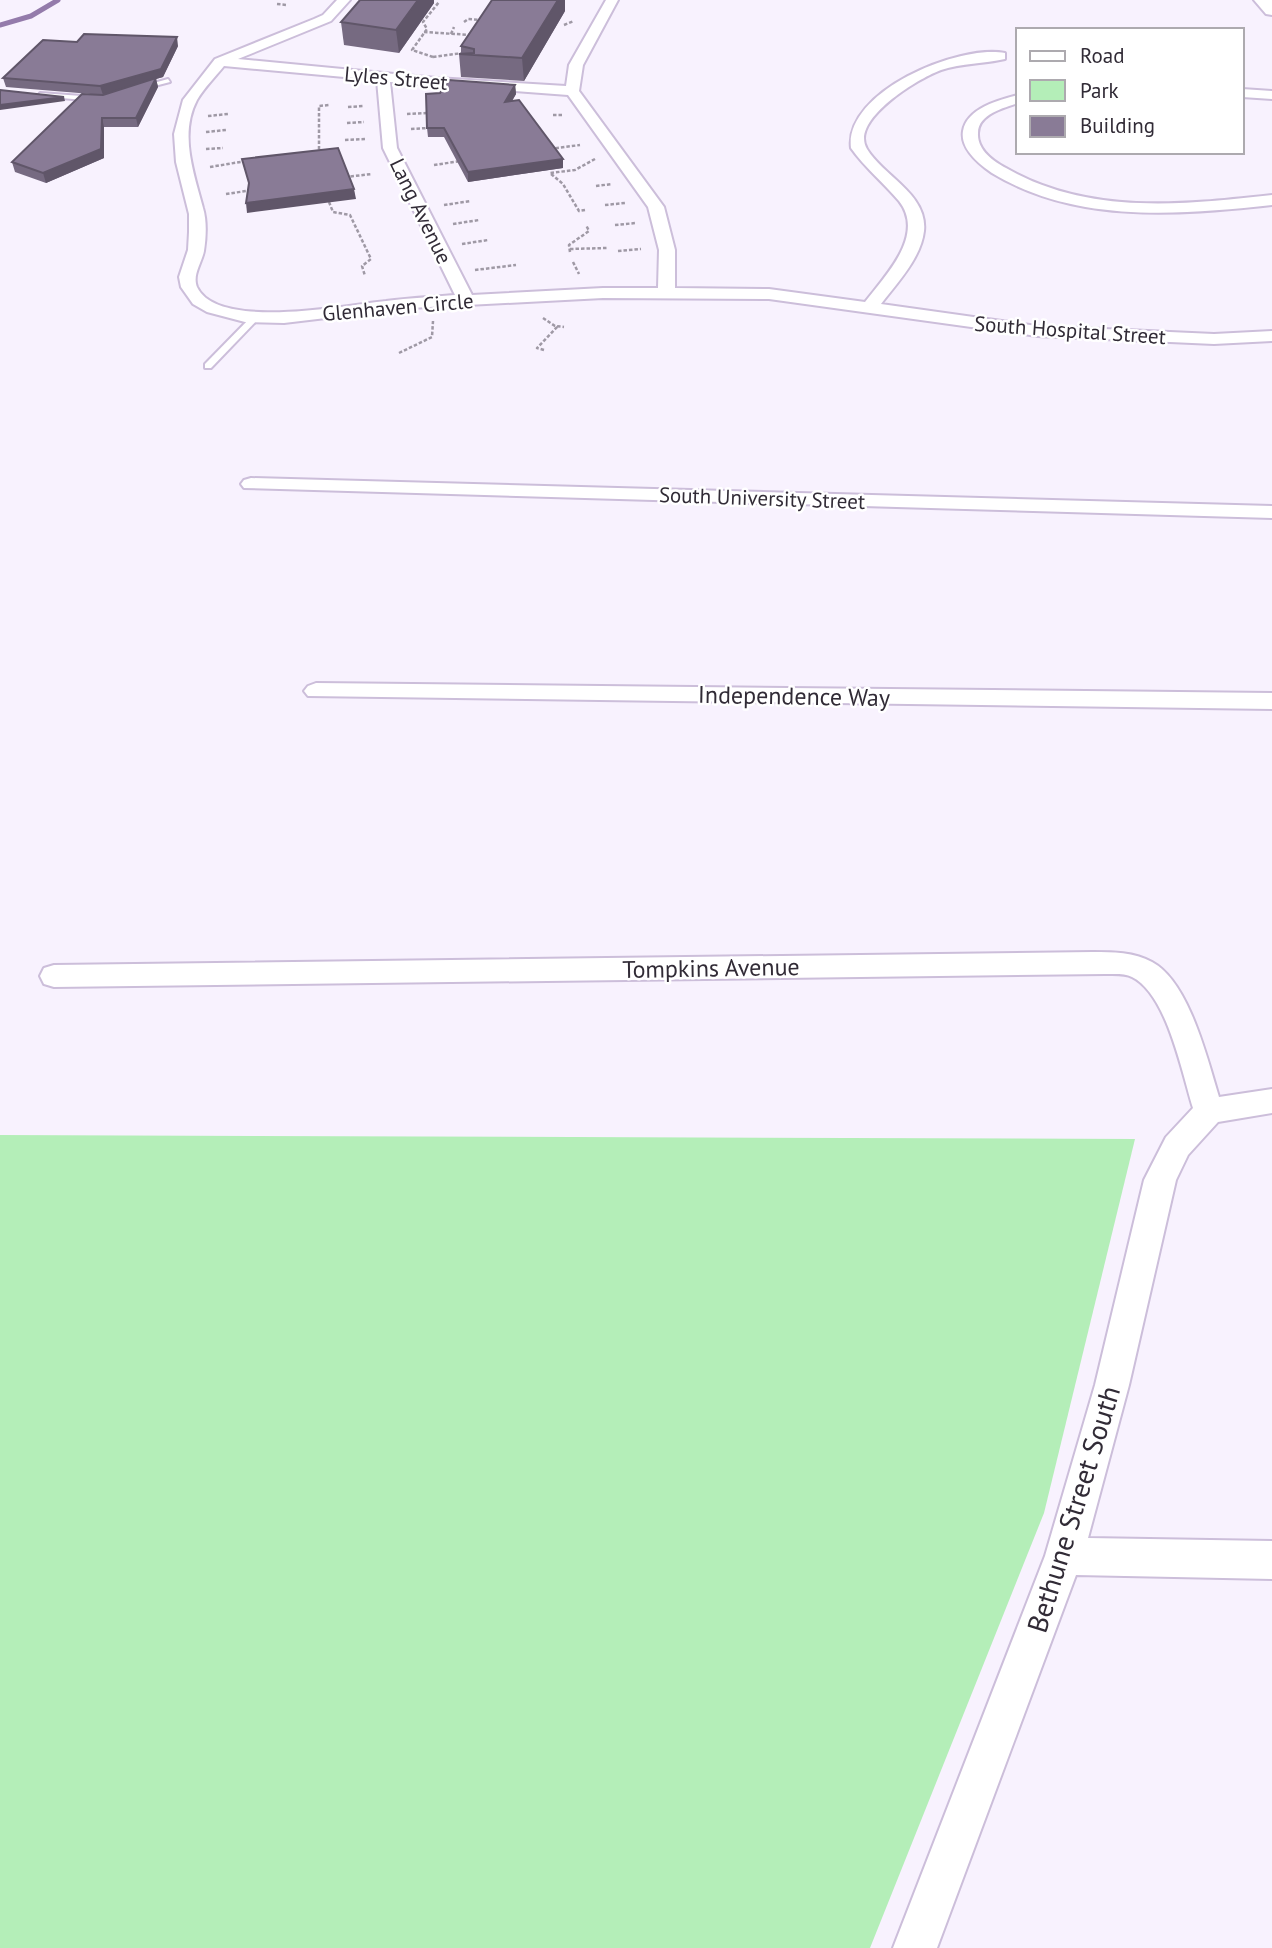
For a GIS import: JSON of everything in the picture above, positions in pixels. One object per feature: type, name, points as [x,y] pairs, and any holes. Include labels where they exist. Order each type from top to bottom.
[{"type":"main road","points":[[1263,0],[1272,10]]},
{"type":"street","name":"Glenhaven Circle","points":[[344,0],[327,18],[220,62],[194,92],[182,126],[183,162],[197,214],[196,250],[187,277],[188,287],[199,300],[213,308],[256,317],[302,316],[410,303],[603,293],[769,294],[869,307]]},
{"type":"street","points":[[612,0],[576,65],[572,91],[656,207],[671,274],[666,294]]},
{"type":"street","points":[[981,43],[1015,64]]},
{"type":"street","points":[[869,307],[914,243],[918,225],[909,205],[858,148],[855,137],[858,125],[919,75],[951,64],[1000,56]]},
{"type":"street","name":"Lyles Street","points":[[220,62],[572,91]]},
{"type":"street","name":"Lang Avenue","points":[[383,77],[390,148],[466,300]]},
{"type":"street","points":[[1244,93],[1272,95]]},
{"type":"street","points":[[1016,100],[984,113],[972,125],[970,138],[978,153],[988,163],[1030,187],[1074,200],[1130,207],[1202,207],[1272,200]]},
{"type":"street","name":"South Hospital Street","points":[[869,307],[1049,331],[1214,339],[1272,336]]},
{"type":"street","name":"South University Street","points":[[251,484],[1272,512]]},
{"type":"street","name":"Independence Way","points":[[316,691],[1272,701]]},
{"type":"street","name":"Tompkins Avenue","points":[[54,976],[1093,962],[1125,964],[1142,969],[1162,987],[1175,1012],[1209,1111]]},
{"type":"street","points":[[1209,1111],[1272,1101]]},
{"type":"street","name":"Bethune Street South","points":[[915,1948],[1064,1556],[1112,1385],[1160,1180],[1177,1146],[1209,1111]]},
{"type":"street","points":[[1064,1556],[1272,1560]]},
{"type":"lane","points":[[134,90],[168,81]]},
{"type":"lane","points":[[26,93],[104,100]]},
{"type":"lane","points":[[208,366],[256,317]]},
{"type":"path","points":[[281,0],[275,5],[287,5]]},
{"type":"path","points":[[433,57],[412,50],[424,32],[426,19],[439,2]]},
{"type":"path","points":[[414,18],[426,19]]},
{"type":"path","points":[[464,22],[468,19],[492,21]]},
{"type":"path","points":[[451,34],[454,27]]},
{"type":"path","points":[[424,32],[475,35],[463,53],[472,54]]},
{"type":"path","points":[[319,155],[319,106],[329,105]]},
{"type":"path","points":[[348,107],[371,106]]},
{"type":"path","points":[[400,114],[427,113]]},
{"type":"path","points":[[198,116],[228,114]]},
{"type":"path","points":[[347,123],[372,122]]},
{"type":"path","points":[[319,126],[327,126]]},
{"type":"path","points":[[402,130],[428,128]]},
{"type":"path","points":[[205,132],[226,130]]},
{"type":"path","points":[[345,140],[374,139]]},
{"type":"path","points":[[319,141],[325,141]]},
{"type":"path","points":[[542,150],[580,145]]},
{"type":"path","points":[[586,210],[579,211],[563,184],[550,173],[575,170],[589,161],[606,158]]},
{"type":"path","points":[[434,165],[470,160]]},
{"type":"path","points":[[201,168],[248,161]]},
{"type":"path","points":[[336,179],[372,174]]},
{"type":"path","points":[[226,194],[263,189]]},
{"type":"path","points":[[442,205],[471,201]]},
{"type":"path","points":[[329,202],[333,212],[350,215],[371,259],[362,265],[365,276]]},
{"type":"path","points":[[605,205],[626,203]]},
{"type":"path","points":[[453,224],[479,220]]},
{"type":"path","points":[[615,225],[644,222]]},
{"type":"path","points":[[586,225],[589,232],[569,245],[570,250],[603,245],[607,248]]},
{"type":"path","points":[[461,244],[488,240]]},
{"type":"path","points":[[618,251],[649,248]]},
{"type":"path","points":[[474,271],[516,265]]},
{"type":"path","points":[[538,312],[547,322],[564,327]]},
{"type":"path","points":[[399,353],[432,337],[433,317]]},
{"type":"path","points":[[544,350],[537,348],[558,326]]},
{"type":"green space","points":[[0,1135],[1135,1139],[1044,1513],[870,1948],[0,1948]]},
{"type":"building","points":[[360,0],[418,0],[396,30],[341,22]]},
{"type":"building","points":[[492,0],[558,0],[522,58],[459,54],[474,53],[474,49],[461,46]]},
{"type":"building","points":[[84,34],[177,37],[161,69],[100,86],[3,78],[43,40],[77,42]]},
{"type":"building","points":[[156,78],[136,118],[102,118],[101,149],[43,173],[12,162],[82,94],[103,95]]},
{"type":"building","points":[[449,80],[515,85],[505,102],[519,100],[563,159],[468,172],[444,128],[427,128],[426,94],[440,93]]},
{"type":"building","points":[[0,90],[64,97],[0,105]]},
{"type":"building","points":[[338,148],[354,189],[246,203],[249,183],[242,159]]},
{"type":"waterway","points":[[0,25],[31,16],[58,0]]}]
